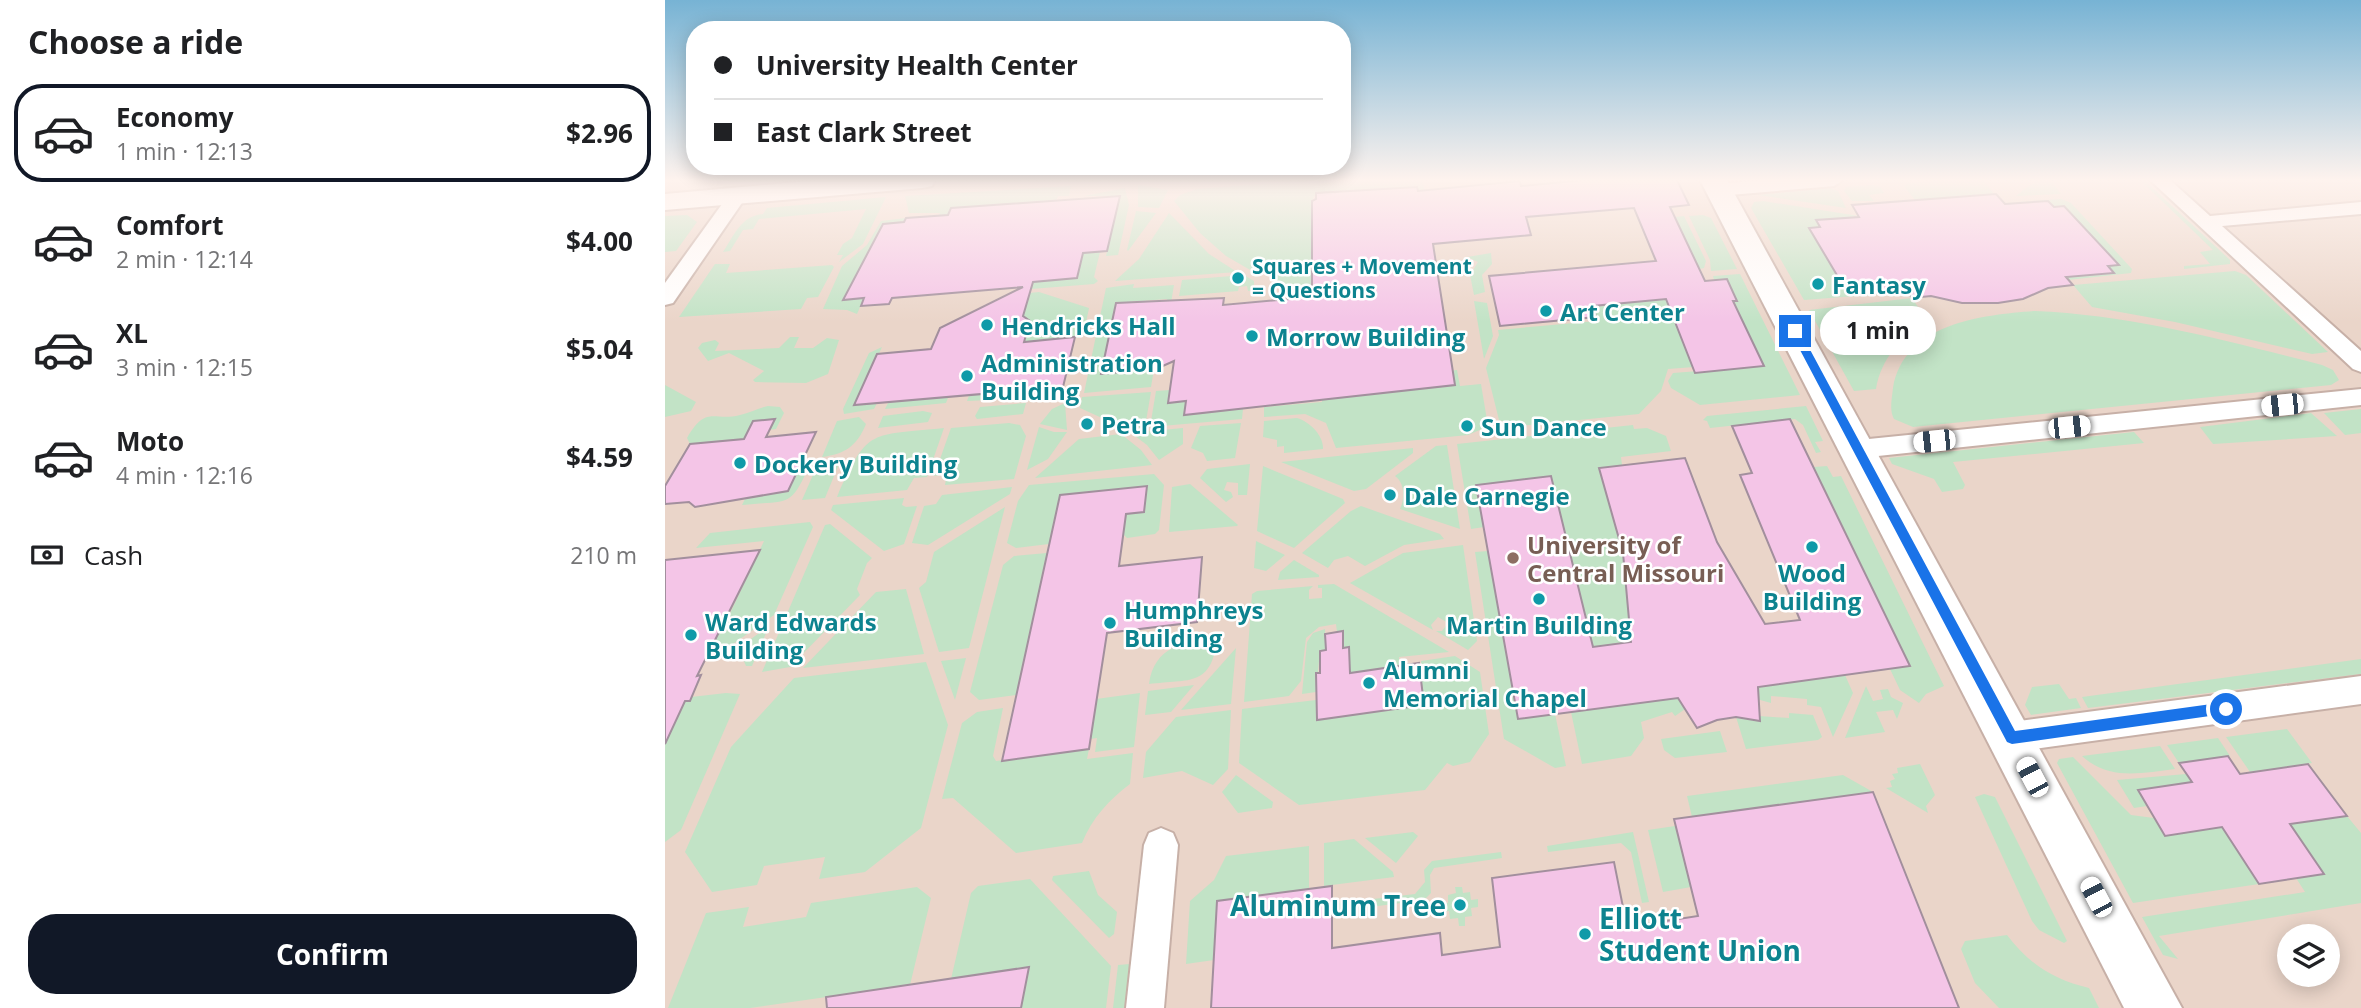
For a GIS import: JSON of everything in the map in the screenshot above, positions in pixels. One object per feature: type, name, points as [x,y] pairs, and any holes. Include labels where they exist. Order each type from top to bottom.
[{"type":"street","points":[[665,298],[716,227]]},
{"type":"street","points":[[1739,227],[2154,1008]]},
{"type":"street","points":[[2209,227],[2361,364]]},
{"type":"street","points":[[1859,449],[2361,397]]},
{"type":"street","points":[[2012,737],[2361,691]]},
{"type":"street","points":[[1145,1008],[1161,845]]},
{"type":"shaded area","name":"University of Central Missouri","points":[[665,227],[2361,227],[2361,1008],[665,1008]]},
{"type":"green space","points":[[665,227],[693,227],[676,251],[665,252]]},
{"type":"green space","points":[[740,227],[754,227],[743,230],[730,251],[723,252]]},
{"type":"green space","points":[[857,227],[871,227],[863,244],[839,262],[843,255],[837,255],[843,244],[852,238]]},
{"type":"green space","points":[[877,227],[881,227],[844,299],[864,298],[857,314],[847,310],[823,309],[842,266],[867,245]]},
{"type":"green space","points":[[1113,227],[1124,227],[1118,255],[1106,256]]},
{"type":"green space","points":[[1132,227],[1146,227],[1128,251]]},
{"type":"green space","points":[[1160,227],[1183,227],[1209,254],[1237,272],[1115,281],[1139,259]]},
{"type":"green space","points":[[1195,227],[1312,227],[1312,271],[1328,289],[1297,298],[1297,287],[1283,288],[1283,283],[1277,283],[1277,269],[1252,271],[1226,256]]},
{"type":"green space","points":[[1422,227],[1430,227],[1433,245],[1425,246]]},
{"type":"green space","points":[[1680,227],[1689,227],[1706,261],[1704,268],[1699,269]]},
{"type":"green space","points":[[1694,227],[1716,227],[1737,269],[1711,271],[1710,260]]},
{"type":"green space","points":[[1762,227],[1820,227],[1809,229],[1844,287],[1857,286],[1862,293],[1906,289],[1908,292],[1804,300]]},
{"type":"green space","points":[[2083,227],[2093,227],[2132,269],[2131,273],[2068,280],[2066,277],[2113,273],[2108,266],[2118,265]]},
{"type":"green space","points":[[2189,227],[2195,227],[2230,260],[2230,264],[2184,269],[2184,266],[2210,264],[2200,252],[2213,250]]},
{"type":"green space","points":[[1100,252],[1094,277],[1098,281],[1094,284],[1031,289],[1033,282],[1076,278],[1083,253]]},
{"type":"green space","points":[[1491,253],[1492,264],[1482,275],[1485,292],[1474,295],[1470,275],[1478,262],[1467,257]]},
{"type":"green space","points":[[715,264],[730,264],[726,273],[832,265],[834,267],[818,297],[807,298],[801,309],[679,317]]},
{"type":"green space","points":[[2235,271],[2246,275],[2328,352],[2312,354],[2175,322],[2092,307],[2073,285]]},
{"type":"green space","points":[[1740,274],[1800,395],[1700,405],[1671,388],[1668,381],[1673,373],[1763,366],[1733,301],[1737,300],[1727,279],[1714,280],[1713,276]]},
{"type":"green space","points":[[1244,275],[1254,281],[1254,290],[1248,291],[1247,286],[1239,287],[1238,291],[1179,296],[1182,280]]},
{"type":"green space","points":[[1134,284],[1133,288],[1174,285],[1171,303],[1166,303],[1167,299],[1117,303],[1101,373],[1154,369],[1151,387],[1084,393],[1106,288]]},
{"type":"green space","points":[[1039,292],[1089,308],[1083,337],[1026,342],[1021,357],[1015,340],[1026,334],[1030,321],[1023,316],[1029,293]]},
{"type":"green space","points":[[1692,296],[1669,306],[1694,367],[1668,369],[1661,391],[1639,414],[1518,426],[1499,420],[1486,368],[1499,335],[1498,330],[1596,321],[1593,306]]},
{"type":"green space","points":[[1912,298],[1928,322],[1894,349],[1883,367],[1876,389],[1854,391],[1809,310]]},
{"type":"green space","points":[[1474,301],[1487,303],[1493,336],[1484,359]]},
{"type":"green space","points":[[2035,311],[2108,318],[2215,338],[2322,365],[2333,370],[2339,380],[2331,385],[1913,427],[1894,419],[1893,388],[1900,366],[1913,349],[1929,336],[1970,320]]},
{"type":"green space","points":[[790,337],[799,337],[794,348],[813,348],[827,338],[839,340],[828,374],[806,383],[755,382],[753,380],[764,371],[729,353],[708,361],[698,348],[702,343],[715,340],[719,343],[715,351],[779,348]]},
{"type":"green space","points":[[882,347],[855,405],[877,403],[874,409],[844,414],[843,409],[869,353]]},
{"type":"green space","points":[[1457,370],[1460,386],[1481,384],[1487,420],[1482,429],[1468,435],[1336,448],[1326,423],[1305,414],[1264,417],[1264,407],[1322,402],[1323,387]]},
{"type":"green space","points":[[665,385],[696,402],[691,411],[665,417]]},
{"type":"green space","points":[[1031,387],[1028,398],[967,401],[970,393]]},
{"type":"green space","points":[[1170,390],[1169,403],[1186,401],[1184,415],[1243,409],[1242,419],[1150,427],[1156,391]]},
{"type":"green space","points":[[1151,392],[1145,427],[1126,429],[1080,408],[1082,397]]},
{"type":"green space","points":[[949,395],[946,403],[885,409],[889,401]]},
{"type":"green space","points":[[1026,403],[1023,414],[977,419],[975,416],[980,407]]},
{"type":"green space","points":[[1065,403],[1067,430],[1040,424],[1052,409]]},
{"type":"green space","points":[[768,406],[780,407],[784,413],[776,429],[769,430],[774,419],[753,421],[744,439],[690,444],[687,438],[705,418],[731,417]]},
{"type":"green space","points":[[1806,406],[1823,441],[1815,442],[1821,452],[1816,453],[1803,425],[1795,419],[1710,428],[1707,421],[1703,420],[1707,416]]},
{"type":"green space","points":[[2361,409],[2361,433],[2345,435],[2324,413]]},
{"type":"green space","points":[[923,411],[932,413],[928,422],[878,428],[883,416]]},
{"type":"green space","points":[[2311,413],[2337,436],[2213,444],[2200,427]]},
{"type":"green space","points":[[859,417],[866,424],[859,438],[844,451],[822,457],[837,421]]},
{"type":"green space","points":[[1297,418],[1315,430],[1323,449],[1284,453],[1284,446],[1277,447],[1277,440],[1263,437],[1264,421]]},
{"type":"green space","points":[[1009,423],[1020,425],[1026,436],[1014,479],[945,485],[947,474],[934,476],[951,428]]},
{"type":"green space","points":[[1241,423],[1235,458],[1207,461],[1203,453],[1191,448],[1200,426]]},
{"type":"green space","points":[[1633,425],[1634,429],[1647,428],[1666,436],[1671,451],[1621,457],[1622,465],[1599,468],[1678,635],[1593,647],[1551,476],[1477,485],[1484,527],[1471,529],[1457,444]]},
{"type":"green space","points":[[1039,427],[1054,432],[1067,432],[1048,459],[1027,470]]},
{"type":"green space","points":[[944,428],[927,477],[914,478],[907,490],[837,497],[857,457],[865,446],[875,439],[901,432]]},
{"type":"green space","points":[[1183,428],[1183,444],[1159,460],[1147,445],[1131,433]]},
{"type":"green space","points":[[2134,432],[2144,443],[1953,462],[1965,485],[1963,489],[1942,492],[1934,479],[1892,464],[1889,458]]},
{"type":"green space","points":[[1121,434],[1141,450],[1152,465],[1035,478],[1079,439]]},
{"type":"green space","points":[[1447,445],[1460,529],[1400,509],[1403,491],[1395,476],[1436,446]]},
{"type":"green space","points":[[1413,448],[1413,453],[1366,489],[1354,491],[1281,462]]},
{"type":"green space","points":[[841,459],[825,498],[802,500],[819,461]]},
{"type":"green space","points":[[810,464],[798,489],[786,499],[742,505],[747,495],[787,491],[800,465]]},
{"type":"green space","points":[[1250,464],[1247,495],[1238,495],[1238,483],[1227,482],[1224,490],[1231,492],[1233,497],[1226,502],[1200,478],[1207,469]]},
{"type":"green space","points":[[1263,466],[1343,499],[1345,503],[1294,548],[1257,531]]},
{"type":"green space","points":[[1827,466],[1833,477],[1841,476],[1944,686],[1926,694],[1919,703],[1900,690],[1890,669],[1910,665],[1814,467]]},
{"type":"green space","points":[[1154,474],[1164,485],[1159,530],[1155,534],[1127,538],[1123,534],[1126,514],[1144,512],[1147,486],[1060,495],[1049,544],[1016,548],[1007,543],[1018,501],[1029,485]]},
{"type":"green space","points":[[1190,484],[1238,525],[1169,532],[1172,487]]},
{"type":"green space","points":[[1012,487],[1010,494],[928,545],[912,543],[924,506],[936,504],[942,495]]},
{"type":"green space","points":[[904,498],[902,505],[917,506],[904,544],[884,551],[831,510],[833,505]]},
{"type":"green space","points":[[1361,506],[1440,534],[1444,539],[1404,545],[1365,566],[1348,556],[1334,560],[1328,568],[1302,553],[1351,511]]},
{"type":"green space","points":[[1005,507],[969,648],[939,652],[919,588],[926,582],[934,552]]},
{"type":"green space","points":[[810,522],[813,527],[774,615],[719,654],[710,648],[722,622],[726,622],[764,541],[696,548],[710,533]]},
{"type":"green space","points":[[830,524],[872,558],[867,563],[857,589],[860,595],[790,667],[762,672],[825,525]]},
{"type":"green space","points":[[1256,541],[1285,555],[1266,571],[1254,568]]},
{"type":"green space","points":[[1463,545],[1477,641],[1468,650],[1436,631],[1442,631],[1448,623],[1438,617],[1431,625],[1433,630],[1350,583],[1403,553]]},
{"type":"green space","points":[[1488,551],[1518,719],[1555,714],[1566,766],[1555,768],[1504,739],[1475,552]]},
{"type":"green space","points":[[1047,553],[1016,695],[979,700],[970,692],[1003,565],[1014,556]]},
{"type":"green space","points":[[1294,560],[1319,577],[1278,580],[1280,572]]},
{"type":"green space","points":[[1334,584],[1449,652],[1399,657],[1399,666],[1350,673],[1349,648],[1343,648],[1343,632],[1337,632],[1336,624],[1319,627],[1306,638],[1301,681],[1289,696],[1244,702],[1252,594],[1257,591],[1313,586],[1309,590],[1309,599],[1322,598],[1322,588],[1318,588],[1318,585]]},
{"type":"green space","points":[[906,589],[924,654],[803,668],[876,592]]},
{"type":"green space","points":[[769,626],[752,666],[746,666],[743,659],[730,654]]},
{"type":"green space","points":[[1325,629],[1326,650],[1320,651],[1316,692],[1302,694],[1307,642],[1313,633]]},
{"type":"green space","points":[[1217,638],[1210,665],[1204,673],[1187,680],[1149,684],[1157,661],[1164,654],[1183,644]]},
{"type":"green space","points":[[1236,648],[1231,704],[1181,710]]},
{"type":"green space","points":[[1455,656],[1480,672],[1489,734],[1470,762],[1453,766],[1447,763],[1425,790],[1299,805],[1239,763],[1242,709],[1316,700],[1317,720],[1423,705],[1421,661]]},
{"type":"green space","points":[[966,658],[955,700],[941,661]]},
{"type":"green space","points":[[2361,659],[2361,674],[2088,708],[2082,697]]},
{"type":"green space","points":[[926,662],[948,725],[921,828],[865,872],[819,879],[825,857],[764,866],[757,885],[712,892],[685,852],[731,747],[794,678]]},
{"type":"green space","points":[[1845,675],[1853,693],[1833,737],[1821,707],[1807,705],[1807,699],[1771,696],[1771,703],[1728,691]]},
{"type":"green space","points":[[2059,684],[2069,699],[2076,698],[2081,708],[2031,715],[2025,705],[2032,687]]},
{"type":"green space","points":[[1194,685],[1171,712],[1145,715],[1148,691]]},
{"type":"green space","points":[[1866,686],[1873,701],[1883,699],[1880,690],[1888,689],[1891,697],[1903,703],[1897,719],[1893,710],[1876,712],[1885,732],[1845,738]]},
{"type":"green space","points":[[1140,693],[1134,747],[1095,752],[1097,738],[1090,739],[1096,699]]},
{"type":"green space","points":[[740,694],[681,830],[665,842],[665,744],[685,701],[691,697]]},
{"type":"green space","points":[[1707,694],[1675,716],[1672,712],[1641,722],[1644,738],[1631,756],[1582,764],[1571,712]]},
{"type":"green space","points":[[1003,708],[993,756],[996,761],[1089,749],[1087,759],[1133,753],[1130,784],[1102,810],[1082,843],[1016,853],[953,798],[942,799],[962,723],[977,712]]},
{"type":"green space","points":[[1231,710],[1228,769],[1213,785],[1182,771],[1143,778],[1146,752],[1176,717]]},
{"type":"green space","points":[[1789,713],[1813,715],[1822,737],[1818,740],[1746,749],[1736,717],[1759,721],[1759,716],[1789,718]]},
{"type":"green space","points":[[2287,729],[2312,763],[2250,772],[2226,737]]},
{"type":"green space","points":[[1720,731],[1727,752],[1675,758],[1664,750],[1661,739]]},
{"type":"green space","points":[[2218,738],[2230,756],[2179,763],[2167,745]]},
{"type":"green space","points":[[2160,746],[2175,769],[2138,773],[2115,772],[2092,764],[2082,756]]},
{"type":"green space","points":[[2073,757],[2131,815],[2222,827],[2259,884],[2133,903],[2057,763],[2059,759]]},
{"type":"green space","points":[[1920,764],[1935,795],[1926,806],[1928,813],[1886,788],[1892,787],[1890,781],[1895,779],[1892,774],[1898,773],[1897,768]]},
{"type":"green space","points":[[2186,774],[2191,782],[2139,791],[2147,806],[2134,808],[2117,780]]},
{"type":"green space","points":[[1236,775],[1273,802],[1272,808],[1238,813],[1222,792]]},
{"type":"green space","points":[[1843,775],[1873,792],[1692,817],[1687,796]]},
{"type":"green space","points":[[1984,794],[1995,797],[2067,941],[2064,943],[2039,930],[2032,921],[1975,797]]},
{"type":"green space","points":[[2347,816],[2361,833],[2361,903],[2159,936],[2178,959],[2163,955],[2142,917],[2305,892],[2296,878],[2323,873],[2290,824]]},
{"type":"green space","points":[[1675,826],[1691,887],[1663,892],[1648,830]]},
{"type":"green space","points":[[1413,832],[1418,836],[1396,863],[1365,838]]},
{"type":"green space","points":[[1633,832],[1649,902],[1642,903],[1631,852],[1621,843],[1548,852],[1547,846]]},
{"type":"green space","points":[[1354,839],[1393,872],[1394,877],[1324,886],[1324,843]]},
{"type":"green space","points":[[1309,846],[1309,889],[1217,901],[1214,960],[1186,964],[1190,901],[1214,880],[1226,856]]},
{"type":"green space","points":[[1501,852],[1502,858],[1434,868],[1430,875],[1431,893],[1424,900],[1332,912],[1331,904],[1415,894],[1425,882],[1424,870],[1432,861]]},
{"type":"green space","points":[[1089,871],[1098,895],[1117,912],[1114,934],[1109,938],[1052,880],[1053,876]]},
{"type":"green space","points":[[1030,879],[1111,966],[1106,1008],[1021,1008],[1028,968],[951,979],[971,893],[978,886]]},
{"type":"green space","points":[[917,887],[931,898],[910,985],[750,1008],[668,1008],[706,913],[749,907],[743,927],[806,917],[811,903]]},
{"type":"green space","points":[[1455,887],[1462,887],[1463,893],[1470,892],[1471,900],[1478,899],[1478,907],[1471,908],[1472,916],[1465,917],[1465,926],[1459,926],[1458,918],[1450,919],[1449,911],[1441,912],[1440,904],[1448,903],[1448,895],[1456,893]]},
{"type":"green space","points":[[2007,935],[2024,954],[2043,969],[2089,988],[2099,1008],[1999,1008],[1975,983],[1961,949],[1965,941]]},
{"type":"green space","points":[[1130,964],[1125,1008],[1113,1008],[1118,965]]},
{"type":"building","points":[[881,227],[1113,227],[1107,251],[1083,253],[1077,278],[1033,282],[1023,316],[1030,321],[1024,342],[1075,337],[1063,387],[854,405],[877,354],[931,349],[940,328],[1023,287],[892,298],[889,304],[861,306],[864,298],[843,300]]},
{"type":"building","points":[[1312,227],[1529,227],[1531,235],[1433,244],[1455,385],[1184,415],[1186,401],[1168,403],[1174,361],[1156,369],[1101,374],[1116,303],[1224,298],[1223,305],[1300,298],[1300,291],[1312,290]]},
{"type":"building","points":[[1642,227],[1679,227],[1705,281],[1727,279],[1737,301],[1733,301],[1764,366],[1695,373],[1666,299],[1593,306],[1596,317],[1500,326],[1489,276],[1656,261]]},
{"type":"building","points":[[2084,227],[2119,265],[2108,266],[2114,273],[2066,277],[2073,285],[2048,288],[2023,299],[1998,303],[1962,303],[1931,296],[1912,298],[1906,289],[1861,293],[1857,286],[1844,287],[1809,228]]},
{"type":"building","name":"Dockery Building","points":[[775,419],[766,437],[816,432],[788,491],[695,507],[689,502],[665,504],[665,486],[690,444],[744,439],[753,421]]},
{"type":"building","points":[[1790,419],[1910,666],[1758,687],[1760,721],[1736,717],[1717,720],[1697,728],[1678,698],[1518,719],[1476,485],[1551,476],[1593,647],[1631,642],[1623,553],[1599,468],[1685,458],[1717,542],[1765,624],[1800,620],[1740,475],[1752,473],[1732,426]]},
{"type":"building","name":"Humphreys Building","points":[[1147,486],[1144,512],[1126,514],[1119,566],[1202,557],[1197,622],[1107,633],[1089,749],[1002,761],[1060,495]]},
{"type":"building","name":"Ward Edwards Building","points":[[760,550],[697,676],[701,675],[690,701],[685,701],[665,744],[665,560]]},
{"type":"building","name":"Alumni Memorial Chapel","points":[[1343,631],[1343,648],[1349,647],[1350,673],[1419,663],[1424,705],[1317,720],[1316,673],[1320,673],[1320,651],[1326,650],[1325,634]]},
{"type":"building","points":[[2228,756],[2240,774],[2308,764],[2347,816],[2290,824],[2324,874],[2259,884],[2222,827],[2165,836],[2138,790],[2192,782],[2179,763]]},
{"type":"building","points":[[1873,792],[1959,1008],[1211,1008],[1217,901],[1332,886],[1332,948],[1440,933],[1442,955],[1500,947],[1492,878],[1614,862],[1627,927],[1698,916],[1674,819]]},
{"type":"building","points":[[1029,967],[1021,1008],[827,1008],[826,997]]},
{"type":"place","name":"Squares + Movement = Questions","points":[[1238,278]]},
{"type":"place","name":"Fantasy","points":[[1818,284]]},
{"type":"place","name":"Art Center","points":[[1546,311]]},
{"type":"place","name":"Hendricks Hall","points":[[987,325]]},
{"type":"place","name":"Morrow Building","points":[[1252,336]]},
{"type":"place","name":"Administration Building","points":[[967,376]]},
{"type":"place","name":"Petra","points":[[1087,424]]},
{"type":"place","name":"Sun Dance","points":[[1467,426]]},
{"type":"place","name":"Dockery Building","points":[[740,463]]},
{"type":"place","name":"Dale Carnegie","points":[[1390,495]]},
{"type":"place","name":"Wood Building","points":[[1812,547]]},
{"type":"place","name":"University of Central Missouri","points":[[1513,558]]},
{"type":"place","name":"Martin Building","points":[[1539,599]]},
{"type":"place","name":"Humphreys Building","points":[[1110,623]]},
{"type":"place","name":"Ward Edwards Building","points":[[691,635]]},
{"type":"place","name":"Alumni Memorial Chapel","points":[[1369,683]]},
{"type":"place","name":"Aluminum Tree","points":[[1460,905]]},
{"type":"place","name":"Elliott Student Union","points":[[1585,934]]},
{"type":"route","points":[[1795,331],[2012,737],[2226,709]]}]
